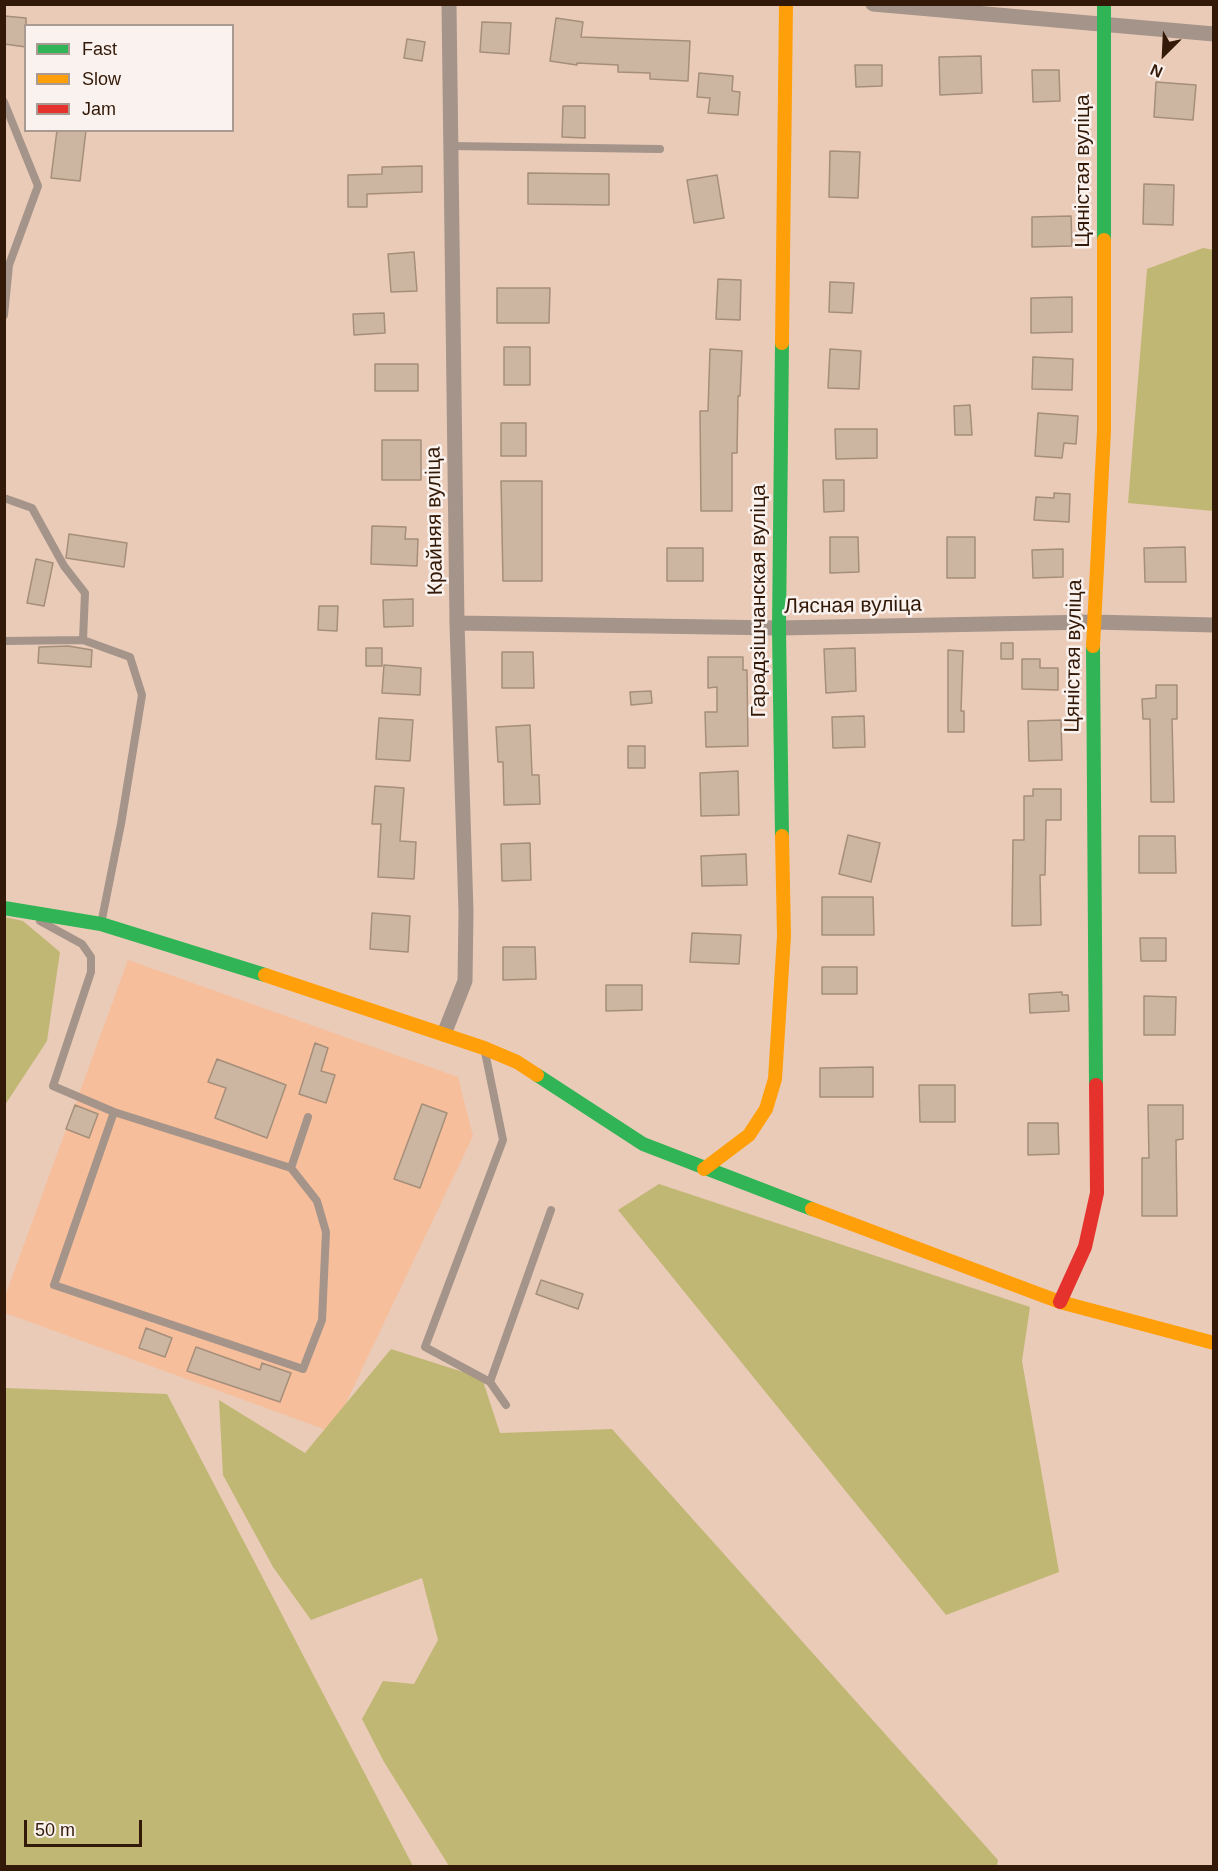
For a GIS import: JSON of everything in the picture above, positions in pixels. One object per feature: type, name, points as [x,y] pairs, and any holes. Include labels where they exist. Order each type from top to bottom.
[{"type":"street","name":"Крайняя вуліца","points":[[444,1034],[465,981],[466,912],[457,623],[449,4]]},
{"type":"street","name":"Гарадзішчанская вуліца","points":[[704,1169],[749,1135],[766,1109],[775,1079],[784,936],[779,628],[786,4]]},
{"type":"street","points":[[873,4],[1214,34]]},
{"type":"street","name":"Цяністая вуліца","points":[[1060,1302],[1085,1247],[1097,1193],[1093,622],[1104,431],[1104,4]]},
{"type":"street","name":"Лясная вуліца","points":[[457,623],[779,628],[1093,622],[1214,625]]},
{"type":"street","points":[[4,908],[101,924],[484,1048],[517,1062],[643,1143],[704,1169],[1060,1302],[1214,1343]]},
{"type":"lane","points":[[4,102],[38,186],[7,265],[4,315]]},
{"type":"lane","points":[[451,146],[660,149]]},
{"type":"lane","points":[[4,498],[32,508],[64,566],[85,593],[83,640]]},
{"type":"lane","points":[[4,641],[83,640],[130,657],[142,695],[121,824],[101,924]]},
{"type":"lane","points":[[25,913],[82,944],[92,957],[91,972],[53,1086],[114,1113],[291,1168],[317,1201],[326,1232],[322,1320],[303,1369],[54,1285],[114,1113]]},
{"type":"lane","points":[[484,1048],[503,1140],[425,1347],[490,1382],[506,1405]]},
{"type":"lane","points":[[291,1168],[308,1117]]},
{"type":"lane","points":[[490,1382],[551,1210]]},
{"type":"shaded area","points":[[1203,248],[1214,250],[1213,511],[1128,503],[1147,269]]},
{"type":"shaded area","points":[[5,917],[23,921],[60,952],[47,1041],[5,1105]]},
{"type":"shaded area","points":[[128,960],[458,1077],[473,1136],[332,1432],[5,1313],[4,1299]]},
{"type":"shaded area","points":[[659,1184],[1030,1307],[1022,1361],[1059,1572],[946,1615],[618,1210]]},
{"type":"shaded area","points":[[391,1349],[482,1378],[500,1433],[612,1429],[998,1860],[997,1866],[449,1866],[384,1762],[362,1719],[383,1681],[414,1684],[438,1640],[422,1578],[311,1620],[273,1567],[223,1475],[219,1400],[305,1453]]},
{"type":"shaded area","points":[[5,1388],[167,1394],[413,1866],[5,1866]]},
{"type":"building","points":[[4,16],[26,18],[24,47],[4,44]]},
{"type":"building","points":[[556,18],[583,22],[581,37],[690,41],[688,81],[650,79],[650,73],[618,72],[618,65],[577,63],[577,65],[550,61]]},
{"type":"building","points":[[482,22],[511,23],[509,54],[480,52]]},
{"type":"building","points":[[407,39],[425,42],[422,61],[404,58]]},
{"type":"building","points":[[981,56],[982,93],[940,95],[939,57]]},
{"type":"building","points":[[855,65],[882,65],[882,86],[856,87]]},
{"type":"building","points":[[1032,70],[1059,70],[1060,101],[1033,102]]},
{"type":"building","points":[[699,73],[733,76],[732,91],[740,92],[738,115],[708,113],[710,98],[697,97]]},
{"type":"building","points":[[1156,82],[1196,85],[1193,120],[1154,117]]},
{"type":"building","points":[[563,106],[585,106],[585,138],[562,137]]},
{"type":"building","points":[[57,132],[86,132],[80,181],[51,178]]},
{"type":"building","points":[[830,151],[860,152],[858,198],[829,197]]},
{"type":"building","points":[[422,166],[422,192],[367,194],[367,207],[348,207],[348,175],[382,174],[382,167]]},
{"type":"building","points":[[528,173],[609,174],[609,205],[528,204]]},
{"type":"building","points":[[717,175],[724,218],[694,223],[687,180]]},
{"type":"building","points":[[1144,184],[1174,185],[1173,225],[1143,224]]},
{"type":"building","points":[[1071,216],[1072,246],[1032,247],[1032,217]]},
{"type":"building","points":[[414,252],[417,291],[391,292],[388,254]]},
{"type":"building","points":[[718,279],[741,280],[740,320],[716,319]]},
{"type":"building","points":[[830,282],[854,283],[852,313],[829,312]]},
{"type":"building","points":[[497,288],[550,288],[549,323],[497,323]]},
{"type":"building","points":[[1072,297],[1072,332],[1031,333],[1031,298]]},
{"type":"building","points":[[384,313],[385,333],[354,335],[353,314]]},
{"type":"building","points":[[504,347],[530,347],[530,385],[504,385]]},
{"type":"building","points":[[710,349],[742,351],[737,453],[732,453],[732,511],[701,511],[700,411],[708,411]]},
{"type":"building","points":[[830,349],[861,351],[859,389],[828,388]]},
{"type":"building","points":[[1033,357],[1073,359],[1072,390],[1032,389]]},
{"type":"building","points":[[375,364],[418,364],[418,391],[375,391]]},
{"type":"building","points":[[970,405],[972,435],[955,435],[954,406]]},
{"type":"building","points":[[1038,413],[1078,416],[1076,444],[1064,443],[1062,458],[1035,456]]},
{"type":"building","points":[[501,423],[526,423],[526,456],[501,456]]},
{"type":"building","points":[[835,429],[877,429],[877,458],[836,459]]},
{"type":"building","points":[[382,440],[421,440],[421,480],[382,480]]},
{"type":"building","points":[[823,480],[844,480],[844,511],[824,512]]},
{"type":"building","points":[[501,481],[542,481],[542,581],[503,581]]},
{"type":"building","points":[[1054,493],[1070,494],[1069,522],[1034,520],[1036,497],[1054,498]]},
{"type":"building","points":[[372,526],[406,527],[405,539],[418,539],[417,566],[371,564]]},
{"type":"building","points":[[69,534],[127,543],[124,567],[66,558]]},
{"type":"building","points":[[830,537],[858,537],[859,572],[830,573]]},
{"type":"building","points":[[947,537],[975,537],[975,578],[947,578]]},
{"type":"building","points":[[1185,547],[1186,582],[1145,582],[1144,548]]},
{"type":"building","points":[[667,548],[703,548],[703,581],[667,581]]},
{"type":"building","points":[[1063,549],[1063,577],[1033,578],[1032,550]]},
{"type":"building","points":[[36,559],[53,563],[44,606],[27,603]]},
{"type":"building","points":[[413,599],[413,626],[384,627],[383,600]]},
{"type":"building","points":[[319,606],[338,606],[337,631],[318,630]]},
{"type":"building","points":[[1001,643],[1013,643],[1013,659],[1001,659]]},
{"type":"building","points":[[68,646],[92,650],[91,667],[38,663],[39,647]]},
{"type":"building","points":[[366,648],[382,648],[382,666],[366,666]]},
{"type":"building","points":[[855,648],[856,691],[826,693],[824,649]]},
{"type":"building","points":[[948,650],[963,651],[961,711],[964,711],[964,732],[948,732]]},
{"type":"building","points":[[502,652],[533,652],[534,688],[502,688]]},
{"type":"building","points":[[708,657],[743,657],[743,670],[747,670],[748,746],[706,747],[705,712],[717,712],[717,687],[708,688]]},
{"type":"building","points":[[1022,659],[1040,659],[1040,668],[1058,668],[1058,690],[1022,689]]},
{"type":"building","points":[[384,665],[421,668],[420,695],[382,693]]},
{"type":"building","points":[[1156,685],[1177,685],[1177,719],[1172,719],[1174,802],[1151,802],[1150,719],[1143,719],[1142,699],[1156,698]]},
{"type":"building","points":[[651,691],[652,703],[631,705],[630,692]]},
{"type":"building","points":[[864,716],[865,747],[833,748],[832,717]]},
{"type":"building","points":[[379,718],[413,720],[410,761],[376,759]]},
{"type":"building","points":[[1061,720],[1062,760],[1029,761],[1028,721]]},
{"type":"building","points":[[530,725],[532,775],[539,775],[540,804],[504,805],[503,762],[498,762],[496,727]]},
{"type":"building","points":[[628,746],[645,746],[645,768],[628,768]]},
{"type":"building","points":[[738,771],[739,815],[701,816],[700,773]]},
{"type":"building","points":[[375,786],[404,788],[400,841],[416,842],[414,879],[378,877],[381,824],[372,824]]},
{"type":"building","points":[[1033,789],[1061,789],[1061,820],[1046,820],[1045,875],[1040,875],[1041,925],[1012,926],[1013,840],[1024,840],[1024,796],[1033,796]]},
{"type":"building","points":[[848,835],[880,843],[871,882],[839,874]]},
{"type":"building","points":[[1139,836],[1175,836],[1176,873],[1139,873]]},
{"type":"building","points":[[530,843],[531,880],[502,881],[501,844]]},
{"type":"building","points":[[746,854],[747,885],[702,886],[701,856]]},
{"type":"building","points":[[822,897],[873,897],[874,935],[822,935]]},
{"type":"building","points":[[372,913],[410,916],[408,952],[370,949]]},
{"type":"building","points":[[692,933],[741,935],[739,964],[690,962]]},
{"type":"building","points":[[1140,938],[1166,938],[1166,961],[1141,961]]},
{"type":"building","points":[[503,947],[535,947],[536,979],[503,980]]},
{"type":"building","points":[[822,967],[857,967],[857,994],[822,994]]},
{"type":"building","points":[[606,985],[642,985],[642,1010],[606,1011]]},
{"type":"building","points":[[1062,992],[1062,995],[1068,995],[1069,1011],[1030,1013],[1029,994]]},
{"type":"building","points":[[1144,996],[1176,997],[1175,1035],[1144,1035]]},
{"type":"building","points":[[315,1043],[328,1048],[321,1071],[335,1075],[326,1103],[299,1094]]},
{"type":"building","points":[[217,1059],[286,1085],[267,1138],[215,1118],[226,1088],[208,1082]]},
{"type":"building","points":[[873,1067],[873,1097],[820,1097],[820,1068]]},
{"type":"building","points":[[919,1085],[955,1085],[955,1122],[920,1122]]},
{"type":"building","points":[[422,1104],[447,1113],[420,1188],[394,1179]]},
{"type":"building","points":[[75,1105],[98,1114],[89,1138],[66,1129]]},
{"type":"building","points":[[1148,1105],[1183,1105],[1183,1139],[1176,1140],[1177,1216],[1142,1216],[1142,1158],[1149,1158]]},
{"type":"building","points":[[1028,1123],[1058,1123],[1059,1154],[1028,1155]]},
{"type":"building","points":[[541,1280],[583,1294],[578,1309],[536,1294]]},
{"type":"building","points":[[146,1328],[172,1338],[165,1357],[139,1348]]},
{"type":"building","points":[[196,1347],[260,1370],[262,1363],[291,1373],[280,1402],[187,1371]]},
{"type":"traffic: fast","points":[[1104,4],[1104,240]]},
{"type":"traffic: fast","points":[[782,343],[779,628],[782,836]]},
{"type":"traffic: fast","points":[[1093,646],[1096,1085]]},
{"type":"traffic: fast","points":[[4,908],[101,924],[265,975]]},
{"type":"traffic: fast","points":[[537,1075],[643,1144],[812,1209]]},
{"type":"traffic: slow","points":[[782,343],[786,4]]},
{"type":"traffic: slow","points":[[1093,646],[1104,431],[1104,240]]},
{"type":"traffic: slow","points":[[704,1169],[749,1135],[766,1109],[775,1079],[784,936],[782,836]]},
{"type":"traffic: slow","points":[[265,975],[484,1048],[517,1062],[537,1075]]},
{"type":"traffic: slow","points":[[812,1209],[1060,1302],[1214,1343]]},
{"type":"traffic: jam","points":[[1060,1302],[1085,1247],[1097,1193],[1096,1085]]}]
